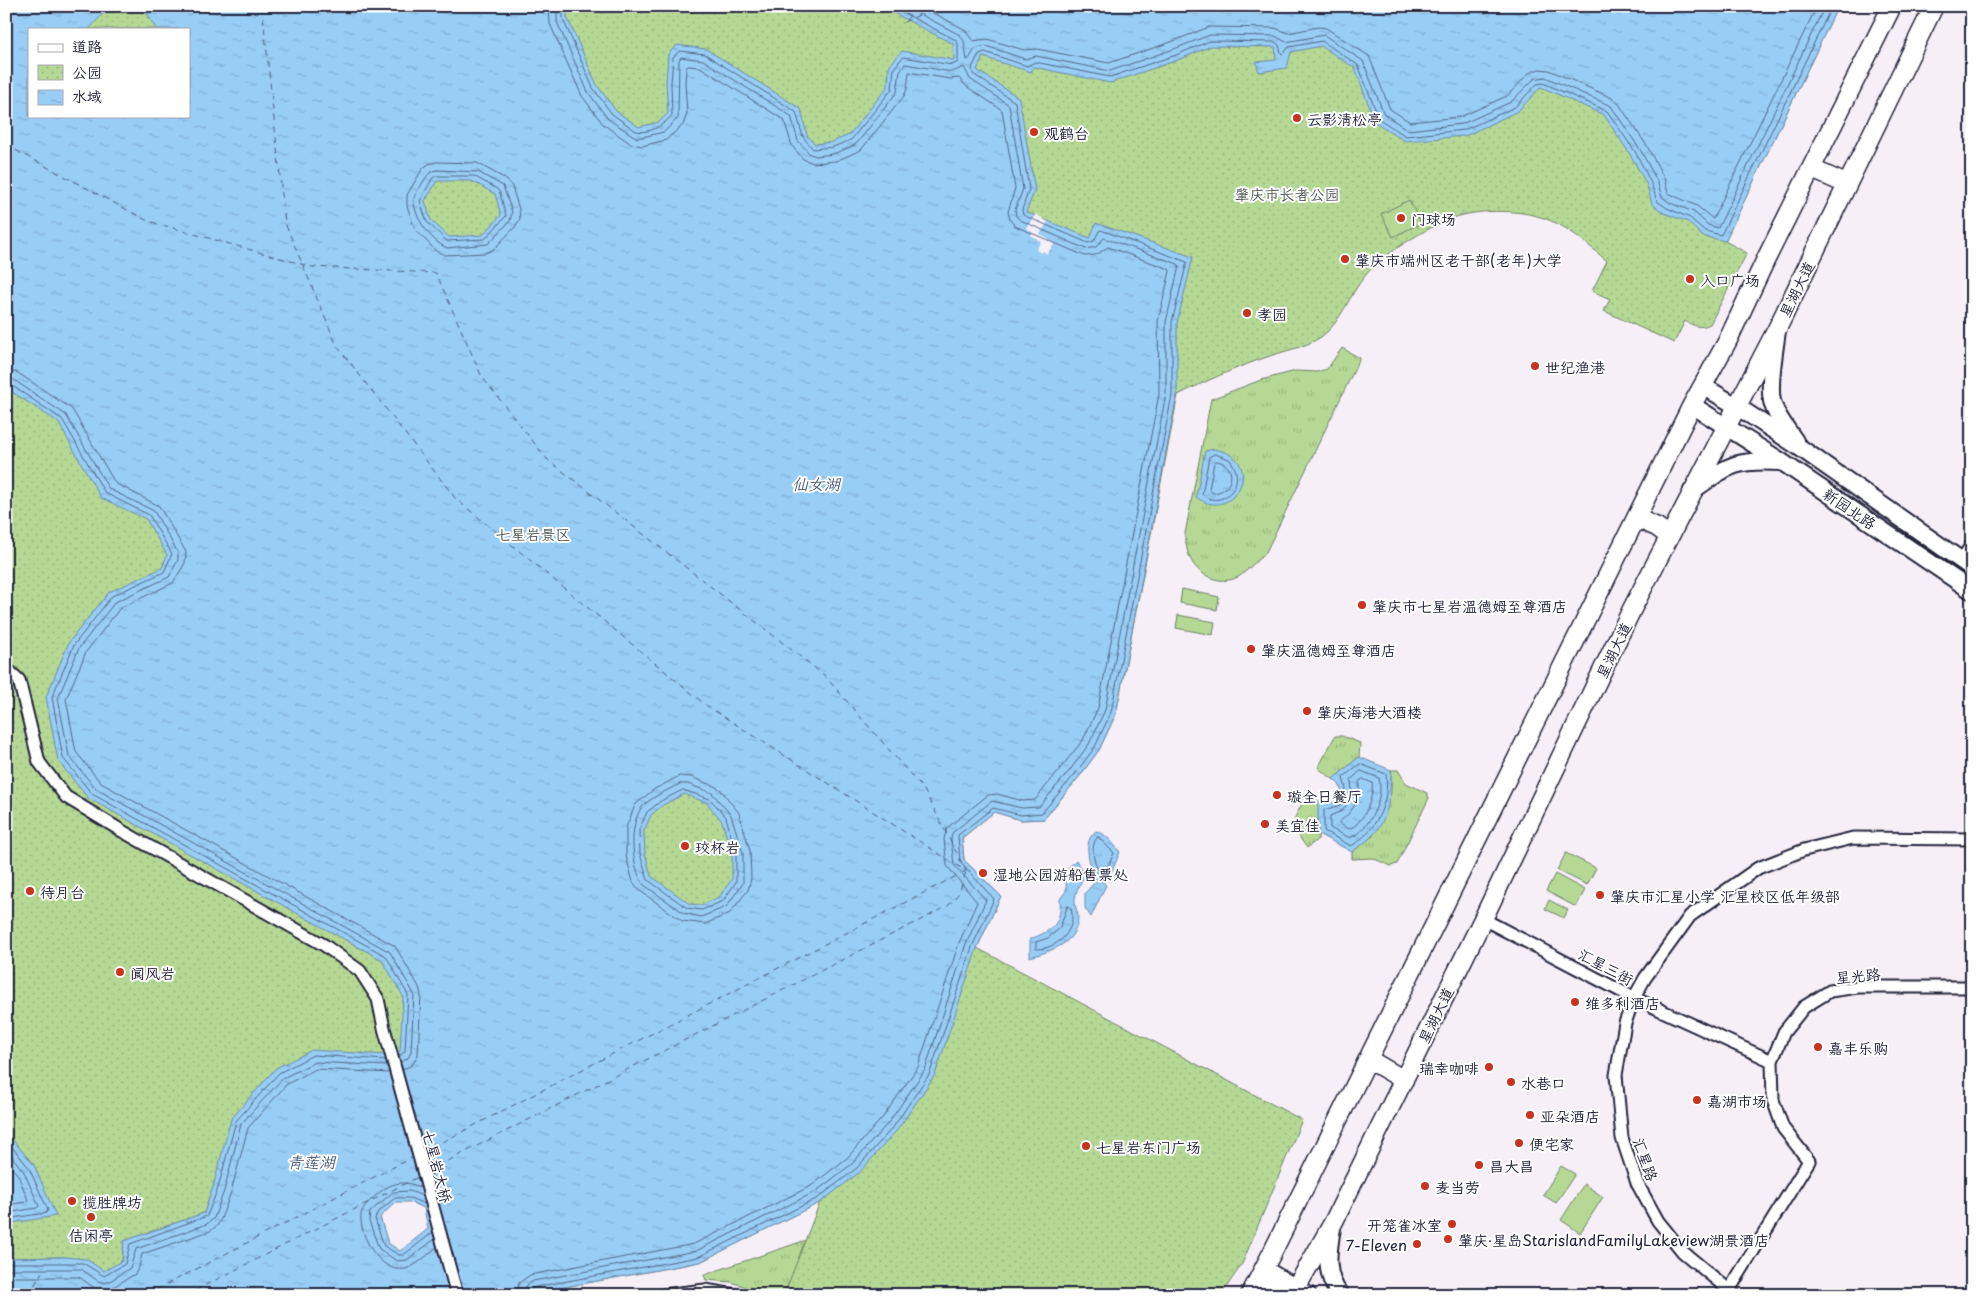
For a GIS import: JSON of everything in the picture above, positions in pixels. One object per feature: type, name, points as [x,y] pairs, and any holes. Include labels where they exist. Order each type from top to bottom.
[{"type":"main road","points":[[1257,1282],[1692,405],[1727,342],[1766,259],[1892,6]]},
{"type":"main road","name":"星湖大道","points":[[1299,1292],[1669,536],[1738,407],[1777,329],[1934,6]]},
{"type":"main road","points":[[1812,169],[1846,184]]},
{"type":"main road","points":[[1777,329],[1771,378],[1771,399],[1775,410],[1799,448]]},
{"type":"main road","name":"新园北路","points":[[1702,386],[1738,407],[1799,448],[1966,564]]},
{"type":"main road","name":"新园北路","points":[[1692,405],[1728,426],[1972,591]]},
{"type":"main road","points":[[1692,491],[1717,474],[1741,462],[1755,460],[1782,462]]},
{"type":"main road","points":[[1858,514],[1855,504],[1859,499],[1867,496]]},
{"type":"main road","points":[[1636,518],[1658,527],[1669,536]]},
{"type":"main road","points":[[1368,1060],[1404,1080]]},
{"type":"main road","points":[[1333,1222],[1327,1262],[1334,1288],[1340,1295]]},
{"type":"main road","points":[[1257,1282],[1299,1292]]},
{"type":"main road","points":[[1257,1282],[1276,1295]]},
{"type":"street","points":[[1966,564],[1972,544]]},
{"type":"street","name":"七星岩大桥","points":[[6,668],[19,680],[39,762],[66,797],[122,831],[324,945],[360,971],[378,999],[384,1028],[457,1295]]},
{"type":"street","name":"汇星路","points":[[1730,1293],[1683,1252],[1658,1221],[1637,1182],[1622,1138],[1616,1075],[1625,1024],[1634,998],[1645,978],[1690,916],[1758,868],[1804,850],[1853,838],[1972,839]]},
{"type":"street","name":"汇星三街","points":[[1483,919],[1634,998],[1772,1061]]},
{"type":"street","name":"星光路","points":[[1730,1293],[1808,1161],[1783,1128],[1773,1100],[1772,1061],[1784,1032],[1804,1007],[1830,992],[1858,987],[1972,987]]},
{"type":"street","points":[[662,1295],[705,1290],[735,1295]]},
{"type":"green space","name":"仙女湖","points":[[6,6],[1838,6],[1725,241],[1747,253],[1710,324],[1697,326],[1685,321],[1674,343],[1604,311],[1610,299],[1592,291],[1607,261],[1580,238],[1549,220],[1529,214],[1495,211],[1473,213],[1451,219],[1424,231],[1384,258],[1365,276],[1334,324],[1321,337],[1301,347],[1231,370],[1178,395],[1116,714],[1099,750],[1044,819],[1021,820],[994,812],[962,838],[964,860],[1001,896],[977,948],[1302,1120],[1242,1264],[1221,1295],[784,1295],[820,1202],[700,1262],[522,1295],[385,1055],[213,1187],[204,1213],[124,1241],[122,1261],[104,1272],[65,1257],[6,1258]]},
{"type":"green space","name":"门球场","points":[[1409,200],[1421,223],[1393,237],[1381,214]]},
{"type":"green space","points":[[1342,348],[1360,358],[1265,554],[1241,575],[1233,579],[1219,580],[1203,574],[1190,557],[1185,534],[1211,399],[1261,380],[1296,371],[1317,372],[1327,369]]},
{"type":"green space","points":[[1182,589],[1219,597],[1217,610],[1180,603]]},
{"type":"green space","points":[[1178,615],[1215,622],[1213,635],[1176,628]]},
{"type":"green space","points":[[1335,736],[1342,736],[1360,743],[1359,757],[1333,779],[1318,768]]},
{"type":"green space","points":[[1391,770],[1398,770],[1406,783],[1427,793],[1429,798],[1397,864],[1391,866],[1372,858],[1352,859],[1352,852],[1373,836],[1391,793]]},
{"type":"green space","points":[[1307,794],[1318,801],[1319,806],[1318,839],[1307,848],[1297,832],[1294,821]]},
{"type":"green space","points":[[1566,853],[1596,868],[1587,885],[1557,870]]},
{"type":"green space","points":[[1555,874],[1585,890],[1576,907],[1546,891]]},
{"type":"green space","points":[[1549,900],[1568,910],[1564,918],[1545,909]]},
{"type":"green space","points":[[1561,1166],[1575,1174],[1556,1203],[1543,1195]]},
{"type":"green space","points":[[1584,1184],[1603,1197],[1580,1233],[1561,1220]]},
{"type":"green space","points":[[815,1237],[841,1295],[771,1295],[731,1282],[706,1280],[704,1275]]},
{"type":"water","name":"仙女湖","points":[[6,6],[110,6],[90,28],[28,28],[28,118],[190,118],[190,28],[155,28],[148,15],[138,6],[568,6],[567,17],[597,85],[616,111],[639,127],[659,122],[668,113],[666,83],[668,54],[677,45],[706,49],[801,109],[807,135],[815,144],[832,142],[849,135],[888,86],[889,66],[902,51],[954,60],[953,44],[880,6],[1838,6],[1725,241],[1702,236],[1688,222],[1664,213],[1652,204],[1647,185],[1631,156],[1604,115],[1541,87],[1518,111],[1465,136],[1405,141],[1375,122],[1355,68],[1321,46],[1291,52],[1287,68],[1259,72],[1256,62],[1276,60],[1275,47],[1211,46],[1178,60],[1110,83],[1034,67],[1031,72],[983,57],[977,70],[1019,98],[1035,190],[1026,212],[1090,238],[1096,223],[1193,257],[1177,323],[1177,395],[1116,714],[1099,750],[1044,819],[1021,820],[994,812],[962,838],[964,860],[1001,896],[977,948],[935,1075],[898,1129],[860,1172],[821,1202],[700,1262],[522,1295],[6,1295],[6,1258],[65,1257],[86,1259],[104,1271],[122,1261],[124,1241],[204,1213],[231,1119],[276,1068],[312,1050],[385,1055],[400,1051],[403,996],[382,960],[88,798],[58,761],[46,697],[69,642],[109,592],[162,568],[167,555],[146,519],[101,498],[58,422],[6,388]],"holes":[[[437,181],[472,181],[495,194],[501,215],[483,235],[449,237],[431,220],[425,201]],[[684,794],[707,803],[722,821],[732,855],[732,879],[719,897],[701,905],[690,904],[651,876],[645,853],[644,831],[651,815],[663,805]],[[396,1202],[409,1202],[424,1208],[428,1229],[400,1251],[388,1243],[380,1217]]]},
{"type":"water","points":[[1214,449],[1231,455],[1240,464],[1242,476],[1240,487],[1233,497],[1223,503],[1210,504],[1196,497],[1205,451]]},
{"type":"water","points":[[1359,757],[1391,770],[1390,787],[1388,806],[1382,823],[1369,839],[1352,852],[1318,834],[1318,801],[1336,802],[1341,789],[1339,784],[1333,779]]},
{"type":"water","points":[[1096,831],[1106,836],[1120,852],[1108,880],[1096,879],[1089,861],[1089,841]]},
{"type":"water","points":[[1076,860],[1085,875],[1075,897],[1078,917],[1077,926],[1073,934],[1062,945],[1030,957],[1030,939],[1050,929],[1057,921],[1060,899],[1066,891],[1067,869]]},
{"type":"water","points":[[1102,881],[1106,885],[1091,917],[1085,908],[1085,893],[1095,882]]},
{"type":"water","points":[[6,1132],[34,1165],[56,1216],[6,1224]]},
{"type":"pier","points":[[1036,214],[1048,222],[1040,234],[1055,243],[1047,254],[1036,250],[1041,242],[1031,235],[1032,232],[1026,228]]},
{"type":"ferry route","points":[[262,6],[285,223],[337,346],[456,499],[707,706],[966,871]]},
{"type":"ferry route","points":[[906,20],[919,6]]},
{"type":"ferry route","points":[[904,22],[939,6]]},
{"type":"ferry route","points":[[6,145],[148,221],[312,267],[436,273],[482,377],[547,459],[824,675],[924,790],[966,871]]},
{"type":"ferry route","points":[[423,1152],[966,871]]},
{"type":"ferry route","points":[[428,1171],[948,906],[959,893],[966,872]]},
{"type":"ferry route","points":[[146,1295],[415,1156]]},
{"type":"ferry route","points":[[186,1295],[420,1176]]},
{"type":"ferry route","points":[[29,1295],[42,1272]]},
{"type":"place","name":"云影清松亭","points":[[1297,118]]},
{"type":"place","name":"观鹤台","points":[[1034,132]]},
{"type":"place","name":"门球场","points":[[1401,218]]},
{"type":"place","name":"肇庆市端州区老干部(老年)大学","points":[[1345,259]]},
{"type":"place","name":"入口广场","points":[[1690,279]]},
{"type":"place","name":"孝园","points":[[1247,313]]},
{"type":"place","name":"世纪渔港","points":[[1535,366]]},
{"type":"place","name":"肇庆市七星岩温德姆至尊酒店","points":[[1362,605]]},
{"type":"place","name":"肇庆温德姆至尊酒店","points":[[1251,649]]},
{"type":"place","name":"肇庆海港大酒楼","points":[[1307,711]]},
{"type":"place","name":"璇全日餐厅","points":[[1277,795]]},
{"type":"place","name":"美宜佳","points":[[1265,824]]},
{"type":"place","name":"珓杯岩","points":[[685,846]]},
{"type":"place","name":"湿地公园游船售票处","points":[[983,873]]},
{"type":"place","name":"待月台","points":[[30,891]]},
{"type":"place","name":"肇庆市汇星小学 汇星校区低年级部","points":[[1600,895]]},
{"type":"place","name":"阆风岩","points":[[120,972]]},
{"type":"place","name":"维多利酒店","points":[[1575,1002]]},
{"type":"place","name":"嘉丰乐购","points":[[1818,1047]]},
{"type":"place","name":"瑞幸咖啡","points":[[1489,1067]]},
{"type":"place","name":"水巷口","points":[[1511,1082]]},
{"type":"place","name":"嘉湖市场","points":[[1697,1100]]},
{"type":"place","name":"亚朵酒店","points":[[1530,1115]]},
{"type":"place","name":"便宅家","points":[[1519,1143]]},
{"type":"place","name":"七星岩东门广场","points":[[1086,1146]]},
{"type":"place","name":"昌大昌","points":[[1479,1165]]},
{"type":"place","name":"麦当劳","points":[[1425,1186]]},
{"type":"place","name":"揽胜牌坊","points":[[72,1201]]},
{"type":"place","name":"佶闲亭","points":[[91,1217]]},
{"type":"place","name":"开笼雀冰室","points":[[1452,1224]]},
{"type":"place","name":"肇庆·星岛StarislandFamilyLakeview湖景酒店","points":[[1448,1239]]},
{"type":"place","name":"7-Eleven","points":[[1417,1244]]},
{"type":"park label","name":"肇庆市长者公园","points":[[1287,193]]},
{"type":"park label","name":"七星岩景区","points":[[533,533]]},
{"type":"water label","name":"青莲湖","points":[[311,1161]]}]
